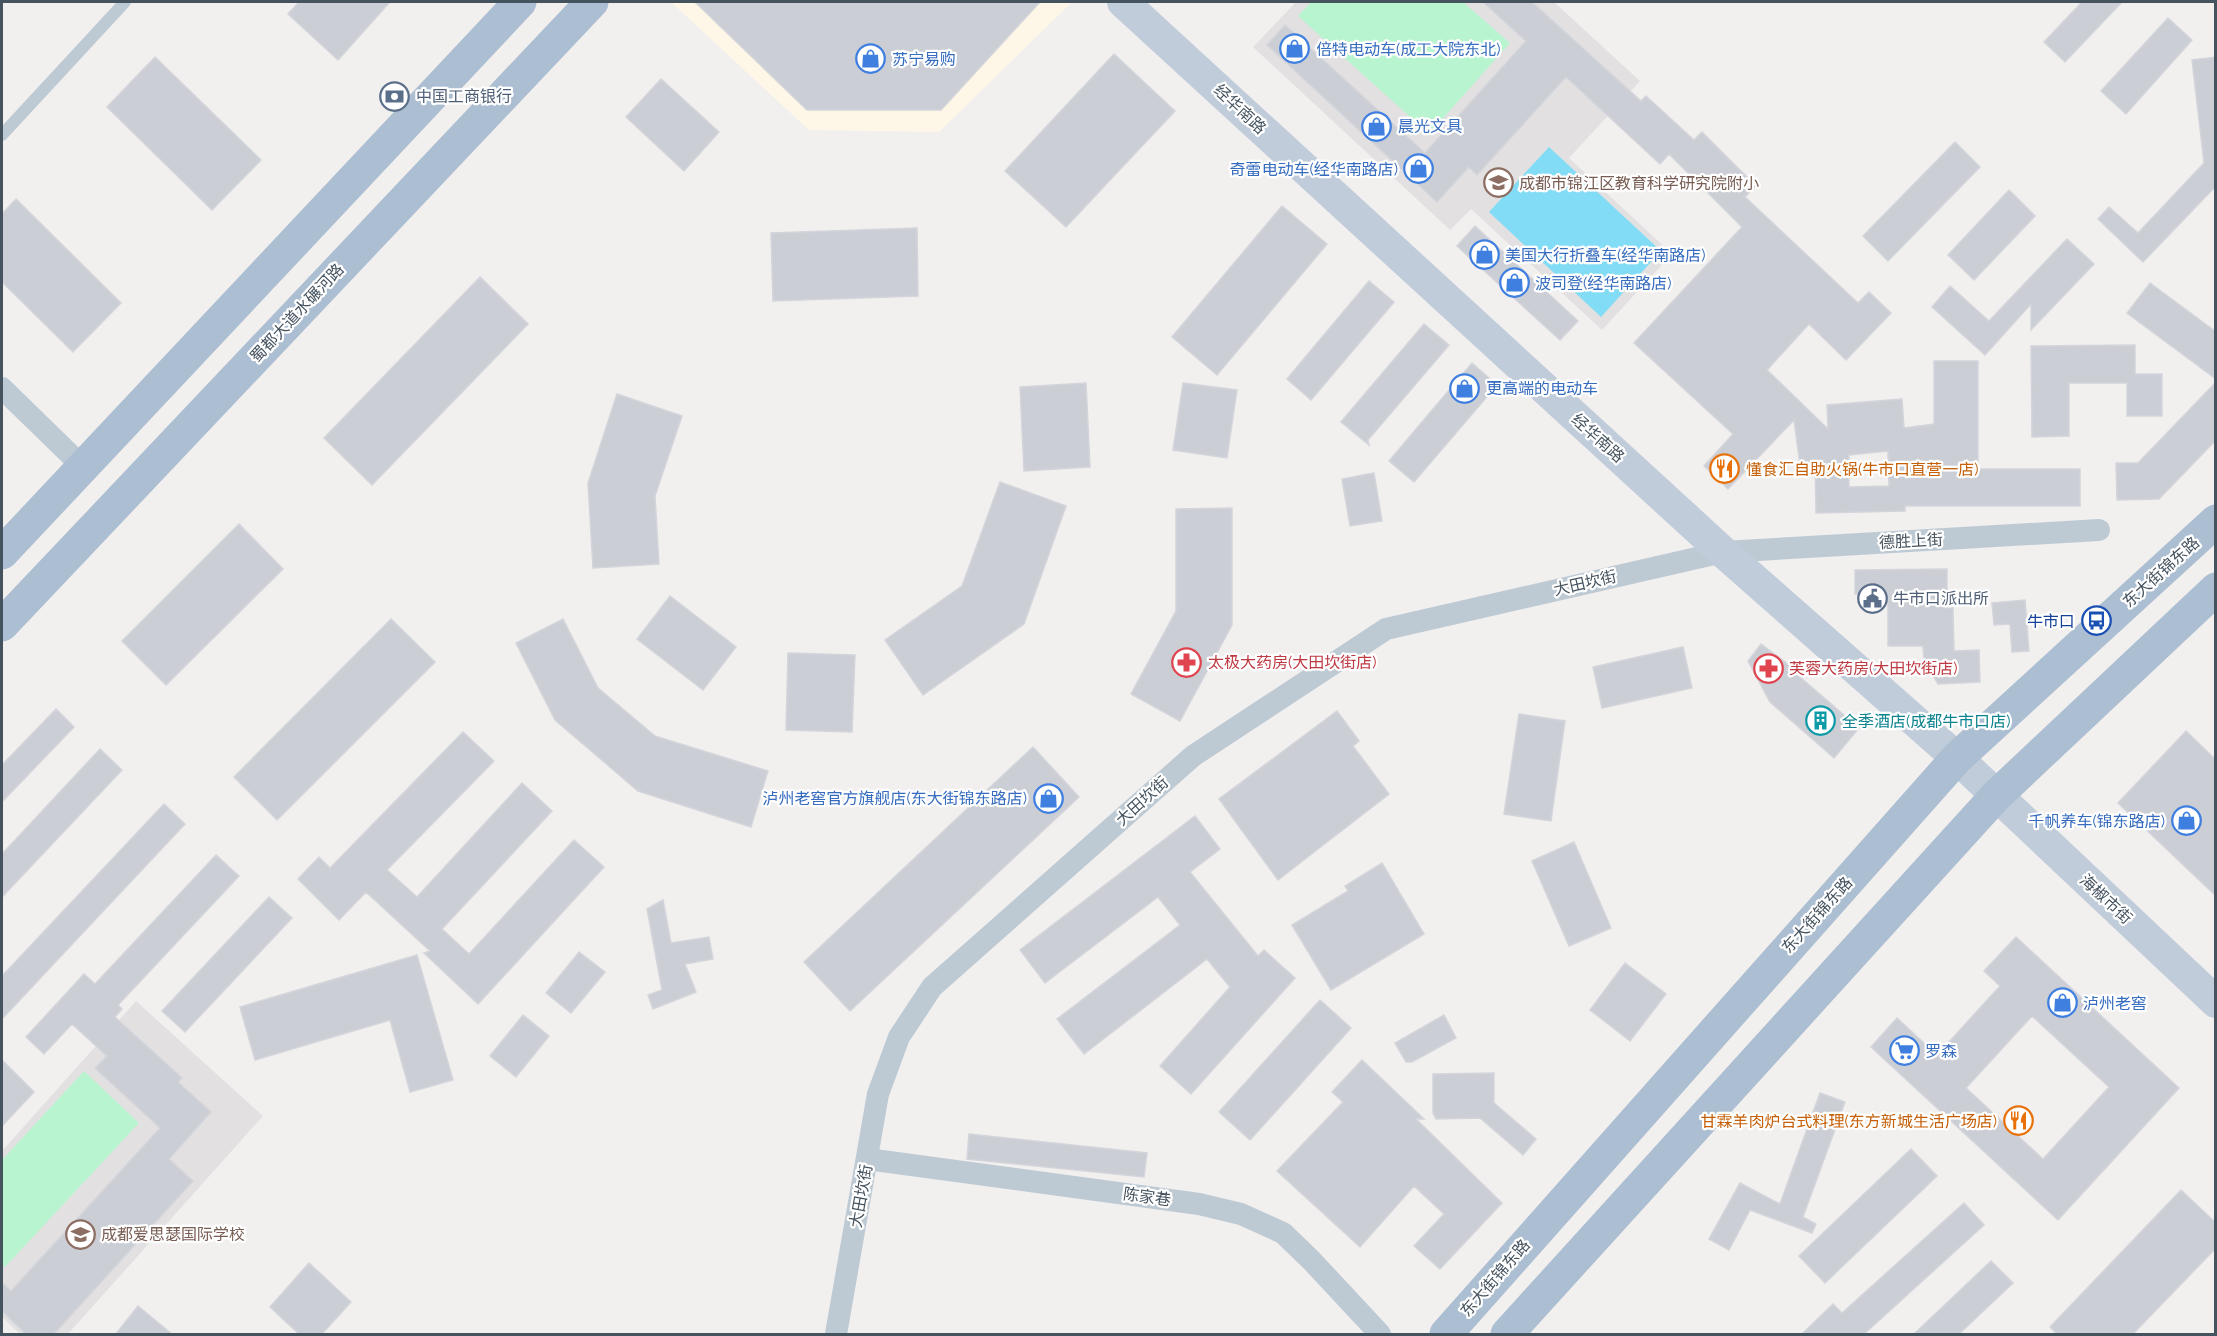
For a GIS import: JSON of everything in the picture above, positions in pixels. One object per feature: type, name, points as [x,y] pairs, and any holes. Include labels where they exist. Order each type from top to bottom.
[{"type":"main road","points":[[2,553],[520,2]]},
{"type":"main road","name":"蜀都大道水碾河路","points":[[2,625],[592,2]]},
{"type":"main road","name":"东大街锦东路","points":[[1446,1335],[1957,758],[2216,521]]},
{"type":"main road","points":[[1507,1335],[1996,796],[2216,589]]},
{"type":"street","name":"经华南路","points":[[1123,2],[1723,552],[1957,758],[1996,796]]},
{"type":"street","points":[[2,388],[83,467]]},
{"type":"street","name":"德胜上街","points":[[1723,552],[2098,530]]},
{"type":"street","name":"大田坎街","points":[[836,1335],[878,1094],[899,1037],[932,987],[1193,756],[1386,629],[1723,552]]},
{"type":"street","name":"海椒市街","points":[[1996,796],[2216,1002]]},
{"type":"street","name":"陈家巷","points":[[867,1159],[1199,1204],[1241,1214],[1283,1233],[1380,1335]]},
{"type":"lane","points":[[2,135],[125,2]]},
{"type":"shaded area","name":"苏宁易购","points":[[671,2],[1072,2],[939,132],[809,130]]},
{"type":"shaded area","name":"成都市锦江区教育科学研究院附小","points":[[1296,2],[1554,2],[1640,81],[1569,158],[1672,254],[1602,330],[1471,209],[1450,230],[1253,47]]},
{"type":"shaded area","name":"成都爱思瑟国际学校","points":[[136,1001],[263,1116],[68,1334],[20,1334],[2,1317],[2,1151]]},
{"type":"green space","points":[[1311,2],[1463,2],[1510,43],[1429,134],[1298,16]]},
{"type":"green space","points":[[84,1071],[139,1123],[5,1267],[2,1264],[2,1160]]},
{"type":"water","points":[[1549,147],[1661,251],[1601,317],[1489,212]]},
{"type":"building","points":[[299,2],[390,2],[338,60],[288,14]]},
{"type":"building","name":"苏宁易购","points":[[695,2],[1040,2],[941,110],[807,110]]},
{"type":"building","points":[[1483,2],[1532,2],[1641,101],[1646,96],[1694,140],[1702,132],[1756,186],[1745,197],[1858,303],[1869,292],[1891,313],[1846,360],[1809,324],[1767,370],[1828,429],[1827,405],[1902,399],[1904,428],[1934,424],[1934,361],[1978,361],[1978,469],[2080,469],[2080,506],[1905,506],[1905,511],[1816,513],[1815,462],[1800,465],[1794,420],[1728,489],[1704,466],[1733,434],[1634,343],[1742,227],[1669,154],[1660,164],[1566,77],[1477,175],[1469,167],[1437,202],[1267,45],[1285,25],[1425,153],[1526,41]],"holes":[[[1888,451],[1889,486],[1849,487],[1849,455]]]},
{"type":"building","points":[[2082,2],[2122,2],[2065,62],[2044,42]]},
{"type":"building","points":[[2168,18],[2192,40],[2126,114],[2101,91]]},
{"type":"building","points":[[1114,54],[1175,111],[1066,227],[1005,171]]},
{"type":"building","points":[[155,57],[261,160],[212,210],[107,107]]},
{"type":"building","points":[[2216,57],[2216,186],[2143,262],[2098,219],[2109,207],[2138,233],[2204,163],[2192,60]]},
{"type":"building","points":[[661,79],[719,132],[684,171],[626,117]]},
{"type":"building","points":[[1955,142],[1980,167],[1888,261],[1863,236]]},
{"type":"building","points":[[2009,190],[2035,216],[1974,280],[1948,255]]},
{"type":"building","points":[[16,199],[121,303],[73,352],[2,282],[2,214]]},
{"type":"building","points":[[1282,206],[1327,244],[1217,375],[1172,337]]},
{"type":"building","points":[[1475,226],[1578,321],[1560,340],[1457,246]]},
{"type":"building","points":[[917,228],[918,296],[773,301],[771,233]]},
{"type":"building","points":[[2067,239],[2094,264],[2031,330],[2031,304],[1985,355],[1932,307],[1950,286],[1989,321]]},
{"type":"building","points":[[480,277],[528,324],[372,485],[324,438]]},
{"type":"building","points":[[1369,281],[1394,302],[1311,400],[1287,379]]},
{"type":"building","points":[[2150,283],[2216,332],[2216,379],[2127,313]]},
{"type":"building","points":[[1424,324],[1449,345],[1368,440],[1369,445],[1341,422]]},
{"type":"building","points":[[2135,345],[2135,374],[2162,374],[2162,416],[2127,416],[2127,383],[2069,383],[2069,436],[2032,437],[2031,346]]},
{"type":"building","points":[[1472,363],[1497,385],[1414,482],[1389,461]]},
{"type":"building","points":[[2216,382],[2216,440],[2159,499],[2117,500],[2116,463],[2138,463]]},
{"type":"building","points":[[1086,383],[1090,467],[1024,471],[1020,387]]},
{"type":"building","points":[[1183,383],[1237,390],[1227,458],[1173,450]]},
{"type":"building","points":[[617,394],[682,416],[655,496],[659,564],[593,568],[588,483]]},
{"type":"building","points":[[1374,473],[1382,521],[1350,526],[1342,479]]},
{"type":"building","points":[[1000,482],[1066,506],[1024,624],[923,695],[885,640],[962,586]]},
{"type":"building","points":[[1232,508],[1232,625],[1180,721],[1131,694],[1176,611],[1176,509]]},
{"type":"building","points":[[239,524],[283,569],[166,685],[122,641]]},
{"type":"building","points":[[1947,569],[1947,608],[1953,608],[1954,651],[1979,650],[1980,682],[1938,684],[1924,661],[1923,646],[1888,646],[1888,594],[1855,594],[1855,570]]},
{"type":"building","points":[[670,596],[736,647],[703,690],[637,639]]},
{"type":"building","points":[[2025,600],[2029,651],[2012,652],[2010,624],[1994,625],[1992,603]]},
{"type":"building","points":[[391,619],[435,662],[277,820],[234,777]]},
{"type":"building","points":[[563,619],[598,688],[655,736],[768,771],[751,827],[638,791],[555,720],[516,643]]},
{"type":"building","points":[[1761,644],[1793,668],[1792,670],[1859,728],[1834,758],[1770,702],[1748,661]]},
{"type":"building","points":[[1683,647],[1692,688],[1602,708],[1593,667]]},
{"type":"building","points":[[788,653],[855,655],[852,732],[786,730]]},
{"type":"building","points":[[56,709],[74,727],[2,802],[2,765]]},
{"type":"building","points":[[1337,711],[1359,741],[1353,746],[1389,794],[1278,880],[1219,799]]},
{"type":"building","points":[[1519,714],[1565,721],[1551,821],[1504,814]]},
{"type":"building","points":[[2186,731],[2216,760],[2216,896],[2118,803]]},
{"type":"building","points":[[463,732],[494,761],[387,870],[417,897],[522,783],[552,811],[442,929],[469,954],[574,840],[604,867],[478,1004],[424,953],[430,951],[366,892],[339,920],[298,879],[319,857],[330,868]]},
{"type":"building","points":[[1033,747],[1079,797],[850,1011],[804,962]]},
{"type":"building","points":[[100,749],[122,770],[2,897],[2,854]]},
{"type":"building","points":[[164,804],[185,824],[2,1019],[2,976]]},
{"type":"building","points":[[1195,816],[1220,849],[1190,872],[1258,956],[1264,950],[1295,978],[1191,1094],[1160,1066],[1230,987],[1207,959],[1084,1054],[1057,1019],[1180,925],[1158,897],[1045,983],[1020,950]]},
{"type":"building","points":[[1574,842],[1611,928],[1569,946],[1532,861]]},
{"type":"building","points":[[216,855],[239,876],[118,1005],[122,1009],[115,1017],[182,1078],[178,1082],[211,1112],[169,1159],[193,1181],[53,1335],[27,1335],[2,1311],[2,1283],[11,1291],[160,1128],[95,1068],[107,1056],[72,1024],[44,1054],[26,1037],[84,974],[95,984]]},
{"type":"building","points":[[1382,863],[1424,934],[1331,990],[1292,925],[1348,891],[1345,886]]},
{"type":"building","points":[[269,897],[292,918],[185,1032],[162,1011]]},
{"type":"building","points":[[663,900],[671,943],[709,937],[713,959],[685,964],[696,992],[653,1009],[648,995],[662,990],[647,909]]},
{"type":"building","points":[[2016,937],[2179,1088],[2058,1220],[1871,1047],[1897,1018],[1937,1055],[2000,986],[1984,971]],"holes":[[[2032,1016],[2109,1087],[2043,1159],[1966,1088]]]},
{"type":"building","points":[[579,952],[605,972],[571,1013],[546,993]]},
{"type":"building","points":[[417,955],[453,1080],[410,1092],[390,1020],[255,1060],[240,1007]]},
{"type":"building","points":[[1625,963],[1666,994],[1630,1041],[1590,1010]]},
{"type":"building","points":[[1320,1000],[1351,1028],[1250,1140],[1219,1112]]},
{"type":"building","points":[[523,1015],[549,1036],[516,1077],[490,1056]]},
{"type":"building","points":[[1444,1015],[1456,1038],[1412,1062],[1406,1062],[1395,1043]]},
{"type":"building","points":[[2,1060],[34,1092],[2,1126]]},
{"type":"building","points":[[1362,1060],[1424,1119],[1416,1119],[1502,1203],[1440,1269],[1414,1246],[1444,1214],[1414,1186],[1360,1247],[1277,1171],[1343,1102],[1332,1092]]},
{"type":"building","points":[[1494,1073],[1494,1103],[1536,1139],[1523,1155],[1480,1118],[1436,1119],[1433,1113],[1433,1074]]},
{"type":"building","points":[[1820,1093],[1845,1102],[1803,1217],[1816,1224],[1812,1233],[1750,1210],[1729,1250],[1709,1239],[1740,1183],[1780,1204]]},
{"type":"building","points":[[969,1134],[1147,1153],[1144,1177],[967,1159]]},
{"type":"building","points":[[1911,1149],[1937,1176],[1825,1283],[1799,1256]]},
{"type":"building","points":[[2181,1190],[2216,1223],[2216,1248],[2132,1335],[2058,1335],[2050,1327]]},
{"type":"building","points":[[1964,1203],[1984,1225],[1863,1335],[1801,1335],[1833,1304],[1842,1313]]},
{"type":"building","points":[[1991,1261],[2013,1283],[1958,1335],[1913,1335]]},
{"type":"building","points":[[309,1263],[351,1302],[321,1335],[300,1335],[270,1307]]},
{"type":"building","points":[[138,1306],[173,1335],[115,1335]]},
{"type":"place","name":"倍特电动车(成工大院东北)","points":[[1295,49]]},
{"type":"place","name":"苏宁易购","points":[[871,59]]},
{"type":"place","name":"中国工商银行","points":[[395,96]]},
{"type":"place","name":"晨光文具","points":[[1377,126]]},
{"type":"place","name":"奇蕾电动车(经华南路店)","points":[[1419,169]]},
{"type":"place","name":"成都市锦江区教育科学研究院附小","points":[[1498,183]]},
{"type":"place","name":"美国大行折叠车(经华南路店)","points":[[1484,255]]},
{"type":"place","name":"波司登(经华南路店)","points":[[1514,283]]},
{"type":"place","name":"更高端的电动车","points":[[1465,388]]},
{"type":"place","name":"懂食汇自助火锅(牛市口直营一店)","points":[[1725,469]]},
{"type":"place","name":"牛市口派出所","points":[[1872,598]]},
{"type":"place","name":"牛市口","points":[[2096,621]]},
{"type":"place","name":"太极大药房(大田坎街店)","points":[[1187,662]]},
{"type":"place","name":"芙蓉大药房(大田坎街店)","points":[[1768,668]]},
{"type":"place","name":"全季酒店(成都牛市口店)","points":[[1821,721]]},
{"type":"place","name":"泸州老窖官方旗舰店(东大街锦东路店)","points":[[1048,798]]},
{"type":"place","name":"千帆养车(锦东路店)","points":[[2186,821]]},
{"type":"place","name":"泸州老窖","points":[[2062,1003]]},
{"type":"place","name":"罗森","points":[[1904,1051]]},
{"type":"place","name":"甘霖羊肉炉台式料理(东方新城生活广场店)","points":[[2018,1121]]},
{"type":"place","name":"成都爱思瑟国际学校","points":[[80,1234]]}]
